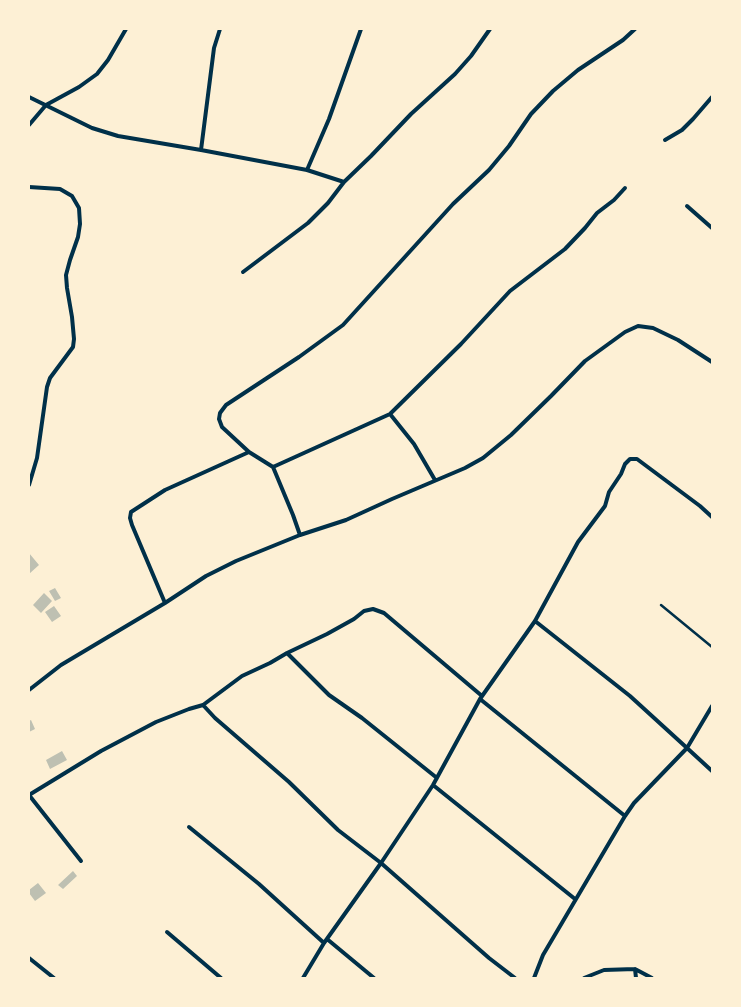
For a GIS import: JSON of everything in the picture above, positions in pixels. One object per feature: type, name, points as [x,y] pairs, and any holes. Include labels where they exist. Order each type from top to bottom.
[{"type":"street","points":[[29,125],[46,105],[79,87],[97,74],[108,60],[126,29]]},
{"type":"street","points":[[201,150],[214,48],[220,29]]},
{"type":"street","points":[[307,170],[329,119],[361,29]]},
{"type":"street","points":[[243,272],[308,223],[328,203],[344,182],[411,114],[455,74],[471,56],[490,29]]},
{"type":"street","points":[[300,535],[273,468],[249,452],[222,427],[219,419],[220,413],[226,405],[300,357],[343,325],[453,204],[489,170],[509,146],[531,114],[553,91],[578,70],[623,40],[635,29]]},
{"type":"street","points":[[665,140],[682,130],[712,96]]},
{"type":"street","points":[[29,97],[92,128],[118,136],[307,170],[344,182]]},
{"type":"street","points":[[29,187],[60,189],[72,196],[79,208],[80,224],[78,237],[66,275],[72,317],[74,339],[73,347],[50,378],[47,387],[37,458],[29,485]]},
{"type":"street","points":[[273,468],[390,414],[461,344],[510,291],[565,249],[585,228],[596,213],[614,200],[626,188]]},
{"type":"street","points":[[687,206],[712,228]]},
{"type":"street","points":[[29,690],[61,665],[165,603],[206,576],[236,561],[300,535],[346,520],[465,468],[483,458],[511,435],[585,360],[625,332],[638,326],[653,328],[678,340],[712,362]]},
{"type":"street","points":[[390,414],[414,444],[435,480]]},
{"type":"street","points":[[165,603],[132,525],[130,518],[131,512],[166,490],[249,452]]},
{"type":"street","points":[[303,978],[324,943],[381,863],[433,785],[481,698],[535,621],[578,542],[605,506],[609,492],[621,474],[625,464],[630,459],[637,459],[712,517]]},
{"type":"street","points":[[81,861],[29,795],[101,751],[156,722],[189,708],[203,705],[242,676],[327,634],[354,619],[364,611],[373,609],[384,613],[481,698],[625,816]]},
{"type":"street","points":[[535,621],[630,696],[712,771]]},
{"type":"street","points":[[287,653],[329,695],[362,718],[437,778]]},
{"type":"street","points":[[203,705],[215,718],[289,782],[338,830],[381,863],[489,958],[515,978]]},
{"type":"street","points":[[534,978],[543,955],[625,816],[646,789],[687,748],[712,706]]},
{"type":"street","points":[[433,785],[575,899]]},
{"type":"street","points":[[189,828],[259,884],[324,943]]},
{"type":"street","points":[[167,932],[221,978]]},
{"type":"street","points":[[327,939],[374,978]]},
{"type":"street","points":[[29,958],[54,978]]},
{"type":"street","points":[[584,978],[604,970],[635,969],[652,978]]},
{"type":"street","points":[[635,969],[636,978]]},
{"type":"lane","points":[[661,605],[712,647]]},
{"type":"building","points":[[29,553],[39,565],[29,574]]},
{"type":"building","points":[[55,588],[61,598],[55,601],[49,591]]},
{"type":"building","points":[[44,593],[52,601],[41,613],[33,605]]},
{"type":"building","points":[[54,606],[61,616],[52,622],[45,612]]},
{"type":"building","points":[[31,720],[35,729],[29,732],[29,721]]},
{"type":"building","points":[[62,751],[67,760],[50,769],[46,760]]},
{"type":"building","points":[[73,871],[77,876],[63,889],[58,885]]},
{"type":"building","points":[[38,883],[46,893],[35,901],[29,893],[29,890]]}]
